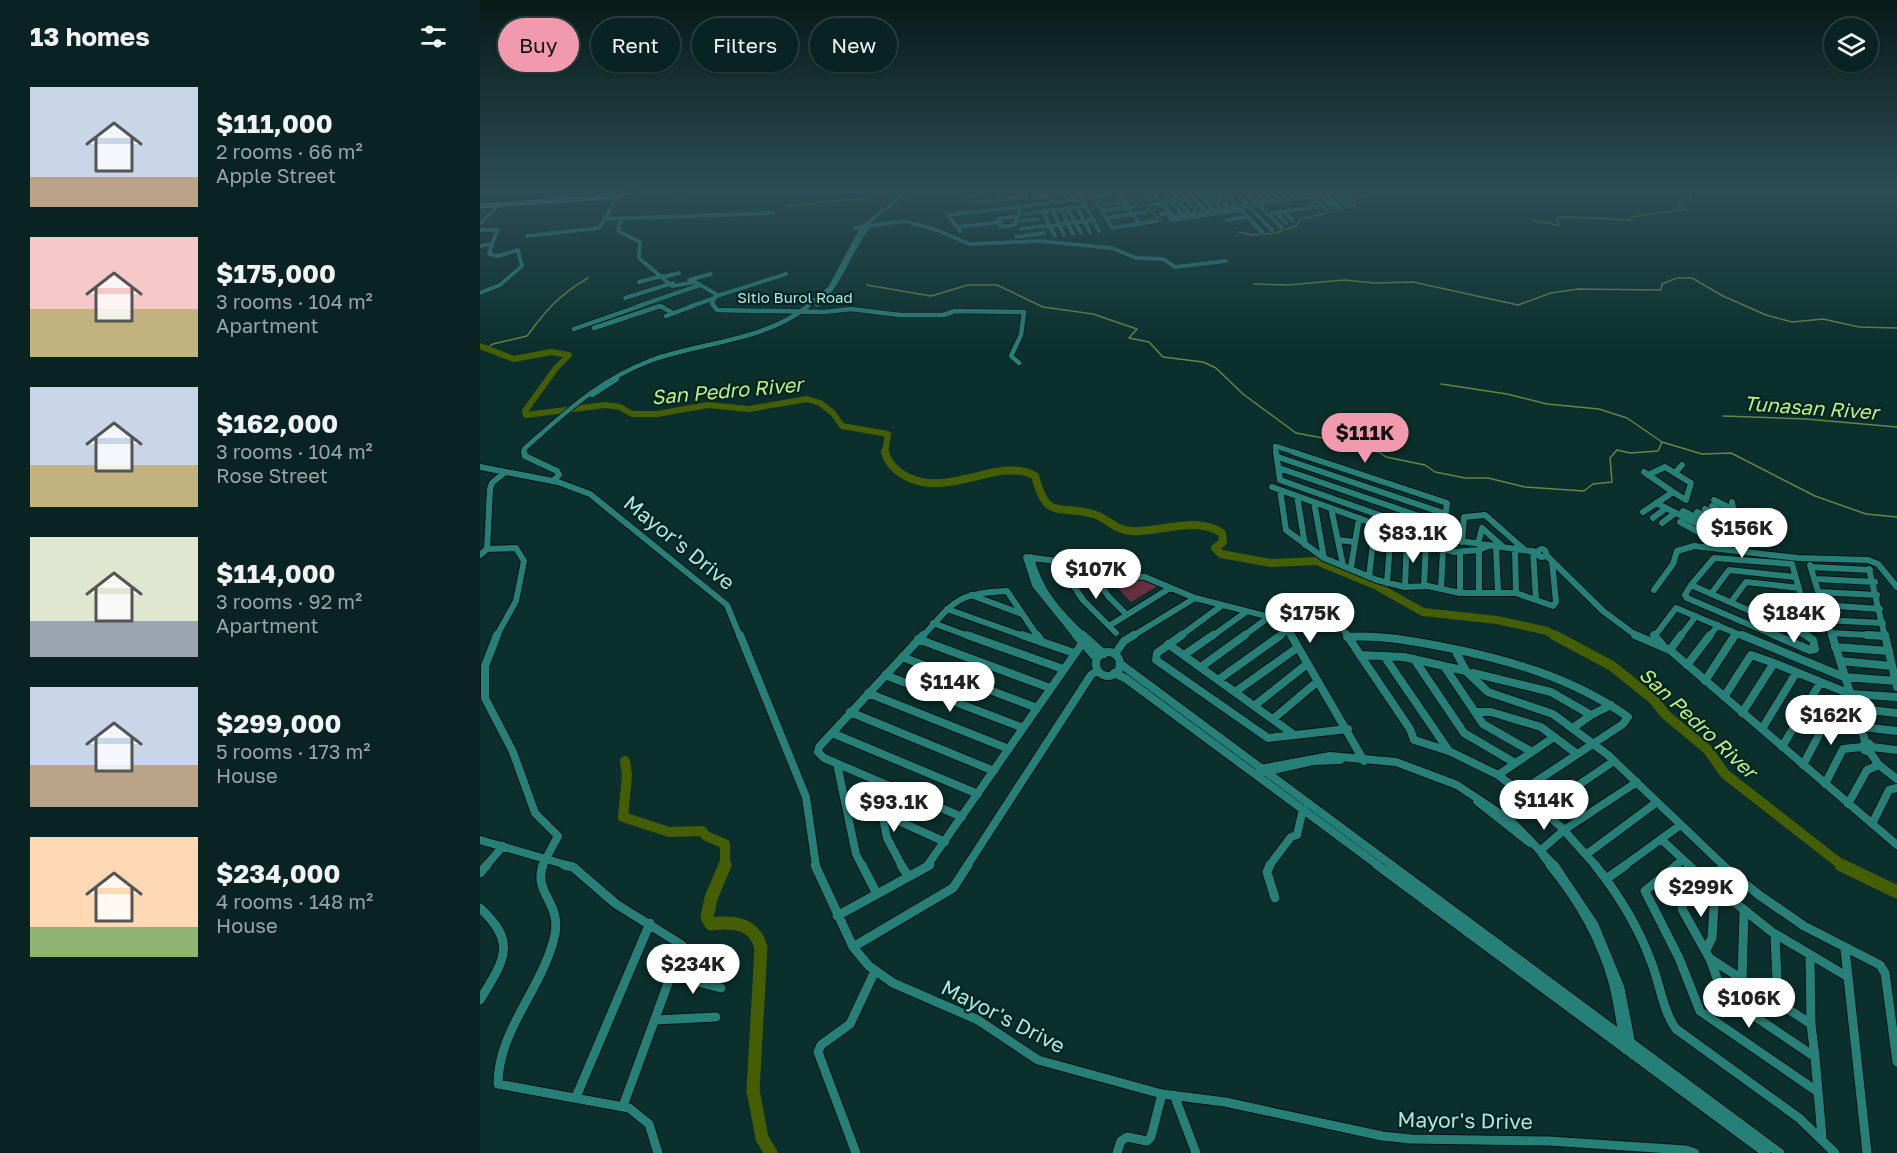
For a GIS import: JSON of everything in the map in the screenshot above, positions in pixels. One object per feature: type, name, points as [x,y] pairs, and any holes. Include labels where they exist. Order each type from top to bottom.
[{"type":"street","points":[[480,246],[491,244]]},
{"type":"street","points":[[480,293],[500,285],[522,267],[520,251],[493,256],[488,252],[491,244]]},
{"type":"street","points":[[638,244],[639,258],[669,285]]},
{"type":"street","points":[[764,331],[803,310],[830,288],[855,244]]},
{"type":"street","points":[[553,481],[559,475],[557,471],[525,456],[523,452],[539,434],[590,394],[625,375],[659,362],[764,331],[810,311],[835,288],[856,244]]},
{"type":"street","points":[[1068,244],[1112,248],[1136,258],[1164,259],[1175,267],[1226,261]]},
{"type":"street","points":[[639,282],[679,273]]},
{"type":"street","points":[[625,298],[711,274]]},
{"type":"street","points":[[666,316],[786,274]]},
{"type":"street","points":[[669,285],[695,282],[700,285]]},
{"type":"street","points":[[574,329],[700,285]]},
{"type":"street","name":"Sitio Burol Road","points":[[700,285],[716,297],[712,304],[717,310],[851,309],[900,315],[943,315],[955,310],[1024,312],[1021,335],[1011,356],[1019,363]]},
{"type":"street","points":[[594,328],[662,306],[673,313]]},
{"type":"street","points":[[1443,537],[1447,503],[1275,446],[1280,480],[1443,537],[1479,547]]},
{"type":"street","points":[[1278,457],[1446,514]]},
{"type":"street","points":[[1675,473],[1682,465]]},
{"type":"street","name":"Mayor's Drive","points":[[480,467],[553,481],[582,490],[598,500],[731,610],[806,797],[814,861],[837,916],[853,947],[875,971],[909,991],[978,1020],[1038,1060],[1162,1094],[1235,1104],[1397,1138],[1549,1141],[1609,1147],[1686,1150],[1695,1153]]},
{"type":"street","points":[[1665,467],[1675,473],[1692,483],[1686,500],[1646,473],[1665,467]]},
{"type":"street","points":[[1279,468],[1445,525]]},
{"type":"street","points":[[488,549],[490,489],[492,483],[504,473]]},
{"type":"street","points":[[1272,487],[1443,549],[1460,552],[1479,547],[1496,546],[1543,550],[1631,634],[1668,650]]},
{"type":"street","points":[[1280,490],[1286,530],[1324,558],[1387,583],[1405,587],[1424,586],[1460,593],[1516,593],[1550,606],[1555,604],[1552,561]]},
{"type":"street","points":[[1643,512],[1673,492]]},
{"type":"street","points":[[1297,496],[1305,546]]},
{"type":"street","points":[[1314,502],[1324,558]]},
{"type":"street","points":[[1705,547],[1732,502]]},
{"type":"street","points":[[1656,503],[1675,513],[1721,523]]},
{"type":"street","points":[[1713,503],[1721,523]]},
{"type":"street","points":[[1331,508],[1343,565]]},
{"type":"street","points":[[1653,518],[1666,508]]},
{"type":"street","points":[[1705,509],[1721,523]]},
{"type":"street","points":[[1697,512],[1721,523]]},
{"type":"street","points":[[1662,524],[1675,513]]},
{"type":"street","points":[[1684,514],[1678,523],[1721,523]]},
{"type":"street","points":[[1462,542],[1463,518],[1485,515],[1525,550]]},
{"type":"street","points":[[1351,567],[1359,518]]},
{"type":"street","points":[[1369,576],[1375,525]]},
{"type":"street","points":[[1479,594],[1479,547],[1482,528],[1496,546],[1498,592]]},
{"type":"street","points":[[1387,583],[1391,530]]},
{"type":"street","points":[[1405,587],[1407,536]]},
{"type":"street","points":[[1338,540],[1355,542]]},
{"type":"street","points":[[1424,586],[1426,543]]},
{"type":"street","points":[[1654,590],[1673,564],[1677,551],[1681,548],[1705,547],[1798,558],[1868,560],[1878,564],[1897,587]]},
{"type":"street","points":[[480,555],[488,549],[516,548],[524,561],[516,601],[490,648],[484,683],[485,698],[513,752],[535,813],[558,836],[546,857],[540,878],[542,890],[555,910],[555,932],[547,962],[518,1018],[496,1074],[498,1084],[623,1106],[649,1124],[658,1153]]},
{"type":"street","points":[[1515,548],[1516,593]]},
{"type":"street","points":[[1441,589],[1443,549]]},
{"type":"street","points":[[1535,551],[1536,600]]},
{"type":"street","points":[[1460,552],[1460,593]]},
{"type":"street","points":[[1691,585],[1811,638],[1815,649],[1810,650],[1687,598],[1685,595],[1691,585],[1714,558],[1721,556],[1792,564],[1807,617]]},
{"type":"street","points":[[1100,656],[1084,640],[1039,581],[1031,557],[1118,575],[1145,577],[1195,598],[1282,620],[1364,759]]},
{"type":"street","points":[[1057,561],[1067,579],[1116,633]]},
{"type":"street","points":[[1897,779],[1883,767],[1867,747],[1844,677],[1811,566],[1870,569],[1875,582],[1896,684],[1844,677],[1676,608],[1653,636],[1897,845]]},
{"type":"street","points":[[1086,567],[1109,597],[1127,615]]},
{"type":"street","points":[[1711,594],[1729,570],[1795,577]]},
{"type":"street","points":[[1816,579],[1875,582]]},
{"type":"street","points":[[1731,602],[1746,582],[1799,588]]},
{"type":"street","points":[[1108,626],[1170,588]]},
{"type":"street","points":[[962,817],[824,758],[818,752],[819,747],[956,600],[970,595],[1007,591],[1042,642]]},
{"type":"street","points":[[1820,592],[1877,595]]},
{"type":"street","points":[[970,595],[1023,614]]},
{"type":"street","points":[[1749,610],[1759,597],[1802,601]]},
{"type":"street","points":[[1115,654],[1124,641],[1195,598]]},
{"type":"street","points":[[1823,605],[1880,609]]},
{"type":"street","points":[[1221,606],[1168,644],[1155,657],[1158,662],[1268,738],[1348,729]]},
{"type":"street","points":[[947,609],[1074,653]]},
{"type":"street","points":[[1184,655],[1246,612]]},
{"type":"street","points":[[1668,650],[1696,616]]},
{"type":"street","points":[[1201,667],[1269,617]]},
{"type":"street","points":[[1764,617],[1807,617],[1883,622]]},
{"type":"street","points":[[1781,617],[1786,627]]},
{"type":"street","points":[[933,623],[1063,669]]},
{"type":"street","points":[[1687,665],[1718,625]]},
{"type":"street","points":[[1342,628],[1410,729],[1414,740],[1449,752],[1498,776],[1543,809],[1587,854],[1606,879],[1641,939],[1670,1021],[1676,1029],[1772,1098],[1822,1137],[1835,1153]]},
{"type":"street","points":[[1218,680],[1289,629]]},
{"type":"street","points":[[1831,633],[1885,636]]},
{"type":"street","points":[[1705,681],[1736,634]]},
{"type":"street","points":[[1347,637],[1402,640],[1544,671],[1611,705],[1629,720],[1520,792]]},
{"type":"street","points":[[918,639],[1050,688]]},
{"type":"street","points":[[837,916],[931,864],[1084,640]]},
{"type":"street","points":[[1168,644],[1293,734]]},
{"type":"street","points":[[1835,647],[1889,651]]},
{"type":"street","points":[[1235,692],[1297,648]]},
{"type":"street","points":[[1455,650],[1485,691],[1538,706],[1593,743],[1637,782],[1717,862],[1759,895],[1845,949],[1882,965],[1897,1062]]},
{"type":"street","points":[[1100,656],[1115,654],[1120,658],[1122,665],[1303,809],[1630,1049],[1766,1153]]},
{"type":"street","points":[[1360,655],[1413,659],[1536,687],[1561,697],[1592,715]]},
{"type":"street","points":[[1724,697],[1750,655],[1850,694],[1897,697]]},
{"type":"street","points":[[1100,656],[1095,665],[1097,670],[1106,675],[1114,673],[1122,665]]},
{"type":"street","points":[[1384,656],[1449,752]]},
{"type":"street","points":[[902,657],[1037,708]]},
{"type":"street","points":[[1413,659],[1464,733],[1515,763]]},
{"type":"street","points":[[1840,661],[1892,666]]},
{"type":"street","points":[[1254,706],[1307,663]]},
{"type":"street","points":[[1742,712],[1774,663]]},
{"type":"street","points":[[1444,666],[1486,727],[1532,752]]},
{"type":"street","points":[[853,947],[954,888],[1097,670]]},
{"type":"street","points":[[1114,673],[1125,678],[1260,773],[1623,1036]]},
{"type":"street","points":[[1762,729],[1797,673]]},
{"type":"street","points":[[885,675],[1023,728]]},
{"type":"street","points":[[1274,719],[1318,681]]},
{"type":"street","points":[[1782,747],[1820,682]]},
{"type":"street","points":[[868,693],[1009,749]]},
{"type":"street","points":[[1573,728],[1611,705]]},
{"type":"street","points":[[1803,765],[1834,705],[1856,710],[1897,713]]},
{"type":"street","points":[[1476,712],[1487,711],[1533,724],[1577,754]]},
{"type":"street","points":[[850,712],[994,771]]},
{"type":"street","points":[[1862,727],[1897,731]]},
{"type":"street","points":[[832,733],[978,794]]},
{"type":"street","points":[[1498,776],[1554,737]]},
{"type":"street","points":[[1825,784],[1843,749],[1867,747],[1897,750]]},
{"type":"street","points":[[1260,773],[1322,760],[1364,759],[1412,772],[1462,792],[1508,823],[1541,850],[1573,886],[1601,936],[1623,996],[1630,1049]]},
{"type":"street","points":[[1543,809],[1614,761]]},
{"type":"street","points":[[837,764],[856,854],[877,894]]},
{"type":"street","points":[[1848,804],[1867,770],[1883,767],[1897,770]]},
{"type":"street","points":[[1541,850],[1564,830],[1637,782]]},
{"type":"street","points":[[1872,824],[1890,790],[1897,788]]},
{"type":"street","points":[[1587,854],[1657,802]]},
{"type":"street","points":[[847,803],[859,803],[945,842]]},
{"type":"street","points":[[1275,898],[1267,872],[1268,867],[1289,839],[1297,835],[1303,809]]},
{"type":"street","points":[[882,813],[882,825],[888,843],[908,876]]},
{"type":"street","points":[[1606,879],[1679,826]]},
{"type":"street","points":[[1661,839],[1706,884],[1775,936],[1810,958],[1848,976]]},
{"type":"street","points":[[480,840],[546,857],[573,867],[616,904],[650,923],[682,945],[623,1106]]},
{"type":"street","points":[[480,873],[503,846]]},
{"type":"street","points":[[1541,850],[1592,928],[1613,981],[1623,1036],[1630,1049],[1780,1153]]},
{"type":"street","points":[[1682,860],[1645,891],[1679,958],[1697,1007],[1818,1092]]},
{"type":"street","points":[[1706,884],[1682,903],[1682,909],[1708,955],[1727,999],[1815,1057]]},
{"type":"street","points":[[1708,955],[1712,938],[1715,890]]},
{"type":"street","points":[[480,908],[497,925],[504,943],[493,978],[480,1000]]},
{"type":"street","points":[[1742,979],[1744,912]]},
{"type":"street","points":[[576,1097],[650,923]]},
{"type":"street","points":[[1775,936],[1778,1002]]},
{"type":"street","points":[[1845,949],[1867,1153]]},
{"type":"street","points":[[1708,955],[1811,1024]]},
{"type":"street","points":[[1810,958],[1811,1024],[1822,1137]]},
{"type":"street","points":[[856,1153],[818,1052],[821,1045],[850,1024],[875,971]]},
{"type":"street","points":[[671,975],[721,988]]},
{"type":"street","points":[[655,1020],[716,1017]]},
{"type":"street","points":[[1117,1153],[1121,1141],[1127,1137],[1147,1141],[1151,1137],[1162,1094]]},
{"type":"street","points":[[1174,1095],[1196,1153]]},
{"type":"shaded area","points":[[1103,573],[1144,578],[1159,585],[1131,602]]},
{"type":"waterway","points":[[487,348],[493,344],[527,336],[554,303],[588,278]]},
{"type":"waterway","points":[[1254,284],[1288,285],[1344,280],[1375,283],[1413,282],[1518,305],[1551,293],[1578,289],[1661,290],[1662,284],[1677,278],[1692,278],[1723,296],[1766,315],[1792,322],[1823,319],[1859,327],[1897,328]]},
{"type":"waterway","points":[[867,285],[931,296],[968,285],[997,285],[1043,307],[1093,314],[1137,329],[1129,338],[1149,342],[1163,357],[1203,362],[1216,368],[1243,394],[1296,433],[1355,444],[1361,449],[1379,452],[1386,457],[1425,465],[1435,472],[1465,478],[1488,478],[1525,487],[1584,491],[1593,484],[1612,482],[1610,458],[1617,450],[1630,453],[1658,451],[1662,442]]},
{"type":"waterway","name":"San Pedro River","points":[[480,346],[514,359],[551,352],[569,355],[556,368],[525,411],[526,415],[605,405],[620,407],[632,414],[657,414],[708,405],[749,409],[807,399],[820,403],[833,413],[842,426],[888,434],[885,452]]},
{"type":"waterway","points":[[1441,384],[1507,394],[1547,404],[1599,409],[1627,418],[1662,442]]},
{"type":"waterway","name":"Tunasan River","points":[[1723,416],[1806,419],[1897,427]]},
{"type":"waterway","points":[[1662,442],[1702,454],[1731,453],[1815,496],[1866,514],[1897,517]]},
{"type":"waterway","name":"San Pedro River","points":[[885,452],[889,462],[896,469],[919,481],[936,483],[1005,471],[1021,471],[1035,476],[1039,490],[1049,505],[1093,514],[1125,530],[1142,531],[1201,525],[1222,533],[1223,542],[1215,548],[1221,554],[1271,563],[1317,561],[1375,585],[1423,612],[1497,620],[1547,631],[1557,637]]},
{"type":"waterway","name":"San Pedro River","points":[[1554,635],[1612,666],[1653,699],[1666,715],[1708,750],[1725,774],[1843,866]]},
{"type":"waterway","points":[[625,761],[627,775],[623,817],[669,832],[702,831],[706,836],[725,844],[725,865]]},
{"type":"waterway","points":[[725,865],[711,898],[707,917],[711,924],[728,923],[749,929],[754,933],[761,948],[753,1090],[762,1138],[771,1153]]},
{"type":"waterway","name":"San Pedro River","points":[[1843,866],[1897,892]]}]
